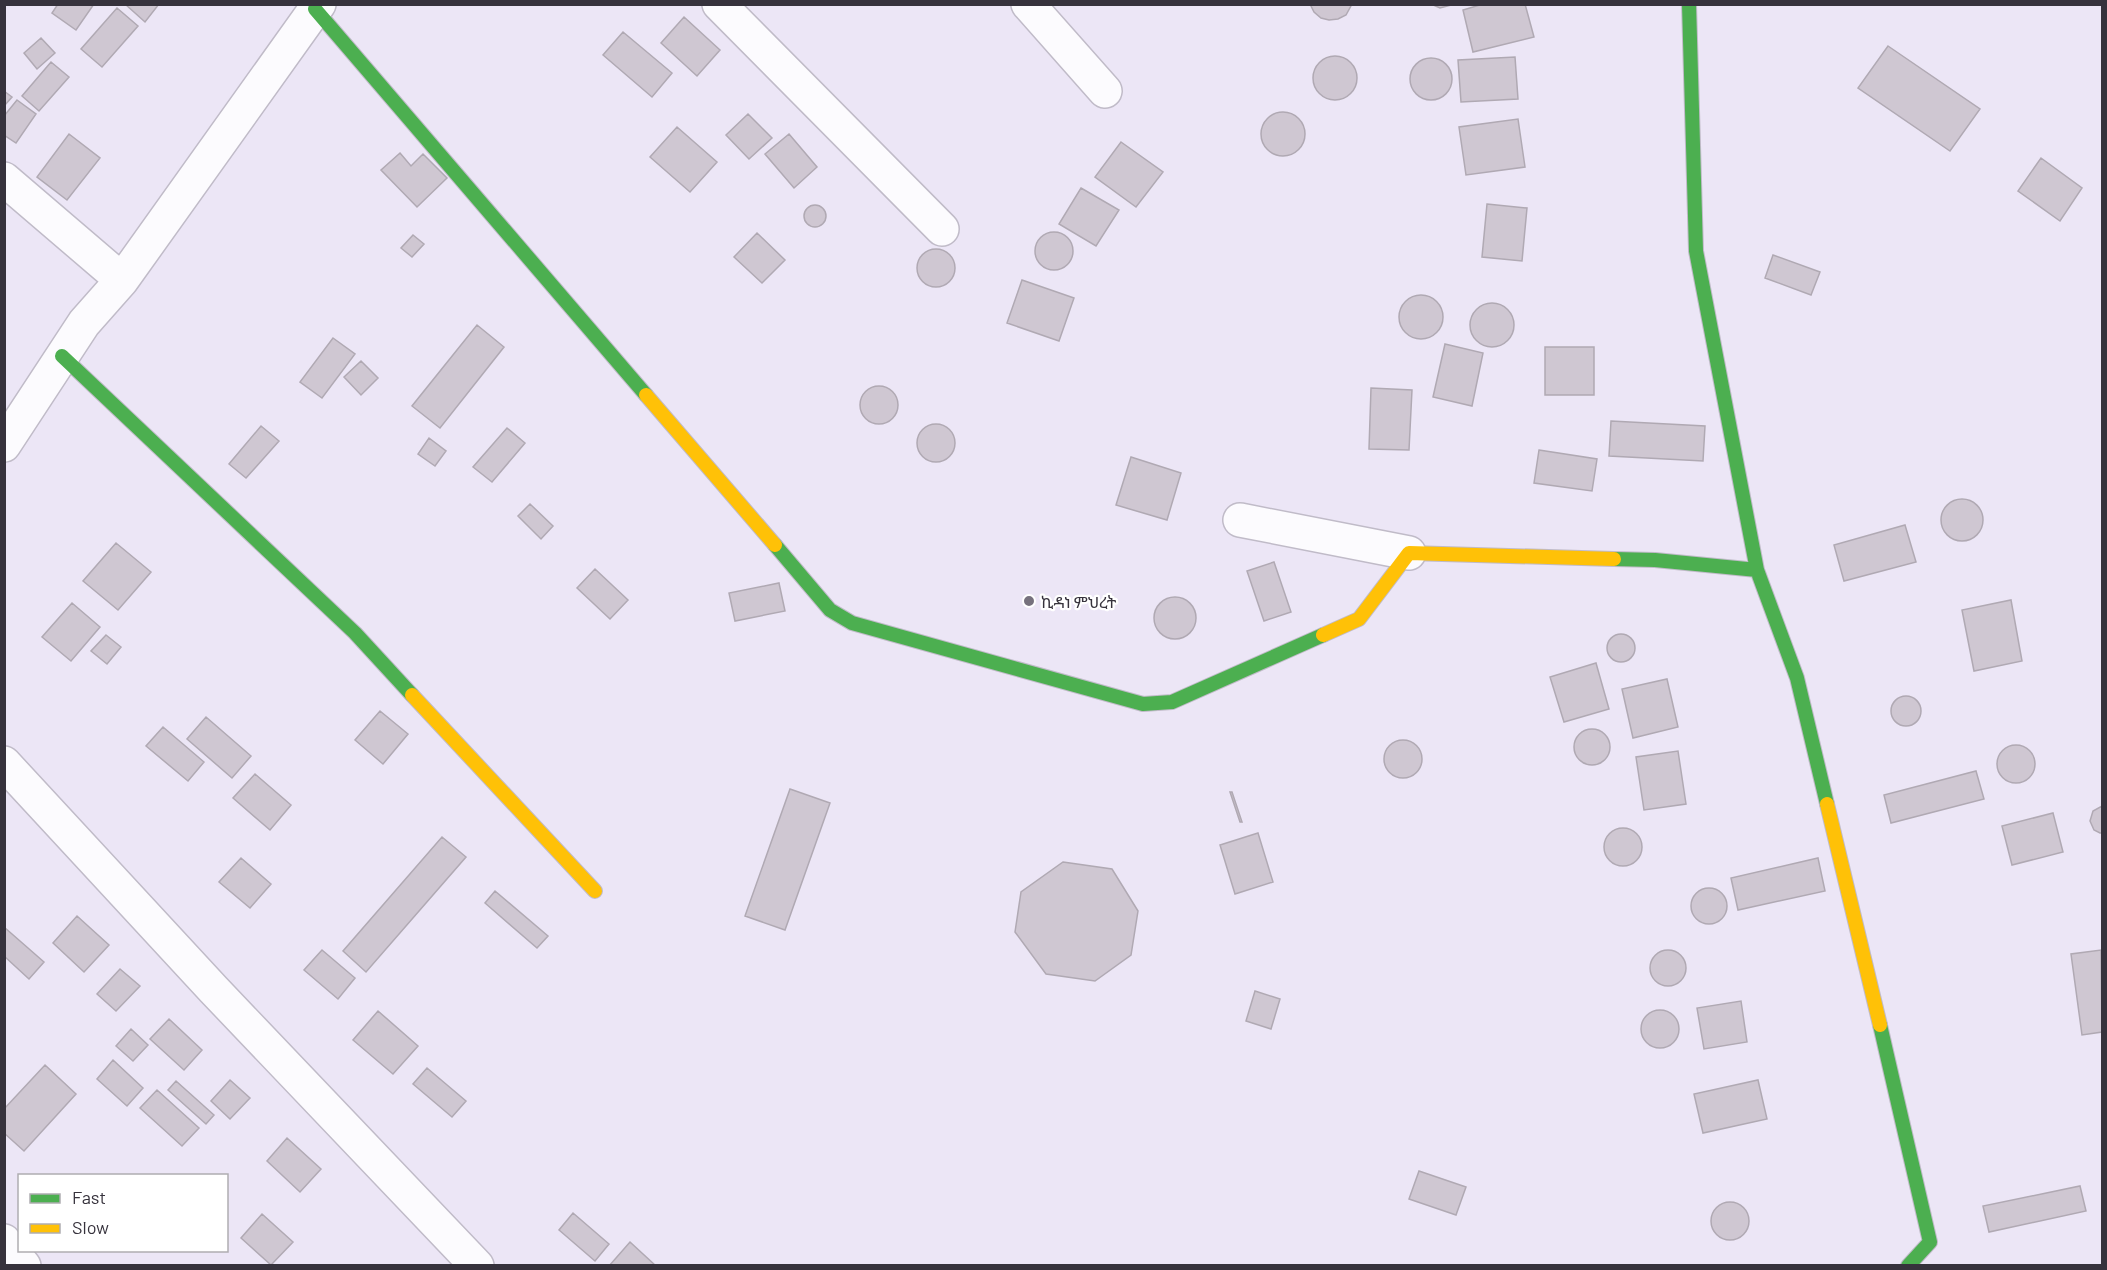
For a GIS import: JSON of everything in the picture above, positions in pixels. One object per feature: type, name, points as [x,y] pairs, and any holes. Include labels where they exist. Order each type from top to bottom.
[{"type":"street","points":[[719,4],[942,229]]},
{"type":"street","points":[[1028,4],[1105,91]]},
{"type":"street","points":[[1689,4],[1696,251],[1757,570],[1797,678],[1933,1254],[1908,1266]]},
{"type":"street","points":[[4,445],[84,323],[122,280],[317,7],[830,610],[852,622],[1143,705],[1172,702],[1359,619],[1409,553]]},
{"type":"street","points":[[4,178],[122,280]]},
{"type":"street","points":[[62,356],[355,633],[595,891]]},
{"type":"street","points":[[1240,520],[1409,553],[1655,560],[1757,570]]},
{"type":"street","points":[[4,763],[214,990],[477,1266]]},
{"type":"street","points":[[4,1241],[24,1266]]},
{"type":"building","points":[[58,4],[94,4],[76,30],[52,13]]},
{"type":"building","points":[[125,4],[159,4],[145,22]]},
{"type":"building","points":[[1310,4],[1352,4],[1346,15],[1329,20],[1321,18]]},
{"type":"building","points":[[1431,4],[1455,4],[1440,8]]},
{"type":"building","points":[[1483,4],[1525,4],[1534,37],[1473,52],[1463,10]]},
{"type":"building","points":[[117,8],[138,26],[102,67],[81,49]]},
{"type":"building","points":[[684,17],[720,50],[697,76],[661,43]]},
{"type":"building","points":[[623,32],[672,73],[652,97],[603,55]]},
{"type":"building","points":[[41,38],[55,53],[37,69],[24,53]]},
{"type":"building","points":[[1888,46],[1980,109],[1950,151],[1858,88]]},
{"type":"building","points":[[1335,56],[1350,63],[1357,78],[1350,93],[1335,100],[1320,93],[1313,78],[1320,63]]},
{"type":"building","points":[[1515,57],[1518,99],[1461,102],[1458,60]]},
{"type":"building","points":[[1431,58],[1439,59],[1446,64],[1451,71],[1451,87],[1446,94],[1439,99],[1431,100],[1423,99],[1416,94],[1411,87],[1410,79],[1411,71],[1416,64],[1423,59]]},
{"type":"building","points":[[51,62],[69,77],[39,111],[22,96]]},
{"type":"building","points":[[4,91],[12,97],[4,106]]},
{"type":"building","points":[[17,100],[36,114],[16,143],[4,135],[4,116]]},
{"type":"building","points":[[1283,112],[1298,119],[1305,134],[1298,149],[1283,156],[1268,149],[1261,134],[1268,119]]},
{"type":"building","points":[[748,114],[772,138],[749,159],[726,135]]},
{"type":"building","points":[[1518,119],[1525,167],[1466,175],[1459,127]]},
{"type":"building","points":[[677,127],[717,162],[690,192],[650,157]]},
{"type":"building","points":[[69,134],[100,158],[67,200],[37,177]]},
{"type":"building","points":[[789,134],[817,167],[794,188],[765,154]]},
{"type":"building","points":[[1121,142],[1163,172],[1136,207],[1095,177]]},
{"type":"building","points":[[400,153],[411,166],[423,154],[447,178],[417,207],[381,170]]},
{"type":"building","points":[[2041,158],[2082,188],[2060,221],[2018,191]]},
{"type":"building","points":[[1081,188],[1119,210],[1096,246],[1059,224]]},
{"type":"building","points":[[1487,204],[1527,208],[1522,261],[1482,257]]},
{"type":"building","points":[[811,205],[819,205],[826,212],[826,220],[819,227],[811,227],[804,220],[804,212]]},
{"type":"building","points":[[1054,232],[1061,233],[1067,238],[1072,244],[1072,258],[1067,264],[1061,269],[1054,270],[1047,269],[1041,264],[1036,258],[1035,251],[1036,244],[1041,238],[1047,233]]},
{"type":"building","points":[[757,233],[785,260],[762,283],[734,257]]},
{"type":"building","points":[[413,235],[424,244],[412,257],[401,248]]},
{"type":"building","points":[[936,249],[949,255],[955,268],[949,281],[936,287],[923,281],[917,268],[923,255]]},
{"type":"building","points":[[1773,255],[1820,272],[1811,295],[1765,278]]},
{"type":"building","points":[[1022,280],[1074,298],[1059,341],[1007,323]]},
{"type":"building","points":[[1421,295],[1436,302],[1443,317],[1436,332],[1421,339],[1406,332],[1399,317],[1406,302]]},
{"type":"building","points":[[1492,303],[1507,310],[1514,325],[1507,340],[1492,347],[1477,340],[1470,325],[1477,310]]},
{"type":"building","points":[[477,325],[504,347],[440,428],[412,406]]},
{"type":"building","points":[[333,338],[355,354],[322,398],[300,382]]},
{"type":"building","points":[[1445,344],[1483,353],[1472,406],[1433,397]]},
{"type":"building","points":[[1545,347],[1594,347],[1594,395],[1545,395]]},
{"type":"building","points":[[361,361],[378,378],[361,395],[344,377]]},
{"type":"building","points":[[879,386],[892,392],[898,405],[892,418],[879,424],[866,418],[860,405],[866,392]]},
{"type":"building","points":[[1371,388],[1412,390],[1409,450],[1369,449]]},
{"type":"building","points":[[1611,421],[1705,426],[1703,461],[1609,456]]},
{"type":"building","points":[[936,424],[943,425],[949,430],[954,436],[954,450],[949,456],[943,461],[936,462],[929,461],[923,456],[918,450],[917,443],[918,436],[923,430],[929,425]]},
{"type":"building","points":[[261,426],[279,441],[246,478],[229,464]]},
{"type":"building","points":[[507,428],[525,443],[492,482],[473,467]]},
{"type":"building","points":[[429,438],[446,451],[435,466],[418,454]]},
{"type":"building","points":[[1539,450],[1597,459],[1592,491],[1534,483]]},
{"type":"building","points":[[1131,457],[1181,473],[1167,520],[1116,505]]},
{"type":"building","points":[[1962,499],[1970,500],[1977,505],[1982,512],[1982,528],[1977,535],[1970,540],[1962,541],[1954,540],[1947,535],[1942,528],[1941,520],[1942,512],[1947,505],[1954,500]]},
{"type":"building","points":[[530,504],[553,526],[541,539],[518,516]]},
{"type":"building","points":[[1905,525],[1916,562],[1844,581],[1834,545]]},
{"type":"building","points":[[116,543],[151,572],[118,610],[83,581]]},
{"type":"building","points":[[1274,562],[1291,612],[1264,621],[1247,571]]},
{"type":"building","points":[[595,569],[628,600],[610,619],[577,588]]},
{"type":"building","points":[[779,583],[785,611],[735,621],[729,593]]},
{"type":"building","points":[[1175,597],[1183,598],[1190,603],[1195,610],[1195,626],[1190,633],[1183,638],[1175,639],[1167,638],[1160,633],[1155,626],[1154,618],[1155,610],[1160,603],[1167,598]]},
{"type":"building","points":[[2011,600],[2022,661],[1974,671],[1962,610]]},
{"type":"building","points":[[72,603],[100,627],[71,661],[42,637]]},
{"type":"building","points":[[1621,634],[1631,638],[1635,648],[1631,658],[1621,662],[1611,658],[1607,648],[1611,638]]},
{"type":"building","points":[[106,635],[121,647],[107,664],[91,651]]},
{"type":"building","points":[[1596,663],[1609,709],[1564,722],[1550,677]]},
{"type":"building","points":[[1667,679],[1678,727],[1633,738],[1622,689]]},
{"type":"building","points":[[1906,696],[1912,697],[1920,705],[1920,717],[1912,725],[1906,726],[1900,725],[1892,717],[1891,711],[1892,705],[1900,697]]},
{"type":"building","points":[[380,711],[408,734],[383,764],[355,740]]},
{"type":"building","points":[[206,717],[251,756],[232,778],[187,739]]},
{"type":"building","points":[[163,727],[204,762],[188,781],[146,746]]},
{"type":"building","points":[[1592,729],[1604,735],[1610,747],[1604,759],[1592,765],[1580,759],[1574,747],[1580,735]]},
{"type":"building","points":[[1403,740],[1417,745],[1422,759],[1417,773],[1403,778],[1389,773],[1384,759],[1389,745]]},
{"type":"building","points":[[2016,745],[2030,750],[2035,764],[2030,778],[2016,783],[2002,778],[1997,764],[2002,750]]},
{"type":"building","points":[[1678,751],[1686,804],[1644,810],[1636,757]]},
{"type":"building","points":[[1976,771],[1984,799],[1891,823],[1884,795]]},
{"type":"building","points":[[255,774],[291,805],[270,830],[233,798]]},
{"type":"building","points":[[790,789],[830,803],[785,930],[745,916]]},
{"type":"building","points":[[1230,792],[1232,792],[1242,822],[1240,822]]},
{"type":"building","points":[[2102,806],[2102,833],[2100,833],[2094,830],[2090,821],[2093,811]]},
{"type":"building","points":[[2053,813],[2063,852],[2012,865],[2002,826]]},
{"type":"building","points":[[1623,828],[1637,833],[1642,847],[1637,861],[1623,866],[1609,861],[1604,847],[1609,833]]},
{"type":"building","points":[[1258,833],[1273,882],[1235,894],[1220,845]]},
{"type":"building","points":[[442,837],[466,857],[366,972],[343,951]]},
{"type":"building","points":[[241,858],[271,884],[250,908],[219,882]]},
{"type":"building","points":[[1818,858],[1825,891],[1738,910],[1731,878]]},
{"type":"building","points":[[1063,862],[1112,869],[1138,911],[1131,955],[1095,981],[1046,974],[1015,932],[1021,892]]},
{"type":"building","points":[[1709,888],[1721,894],[1727,906],[1721,918],[1709,924],[1697,918],[1691,906],[1697,894]]},
{"type":"building","points":[[495,891],[548,936],[537,948],[485,903]]},
{"type":"building","points":[[77,916],[109,945],[84,972],[53,943]]},
{"type":"building","points":[[4,927],[44,962],[29,979],[4,956]]},
{"type":"building","points":[[322,950],[355,978],[338,999],[304,970]]},
{"type":"building","points":[[1668,950],[1680,956],[1686,968],[1680,980],[1668,986],[1656,980],[1650,968],[1656,956]]},
{"type":"building","points":[[2101,950],[2102,1032],[2082,1035],[2071,954]]},
{"type":"building","points":[[120,969],[140,986],[116,1011],[97,994]]},
{"type":"building","points":[[1255,991],[1280,999],[1271,1029],[1246,1021]]},
{"type":"building","points":[[1741,1001],[1747,1042],[1704,1049],[1697,1008]]},
{"type":"building","points":[[1660,1010],[1674,1015],[1679,1029],[1674,1043],[1660,1048],[1646,1043],[1641,1029],[1646,1015]]},
{"type":"building","points":[[378,1011],[418,1046],[393,1074],[353,1040]]},
{"type":"building","points":[[169,1019],[202,1050],[184,1070],[150,1039]]},
{"type":"building","points":[[131,1029],[148,1045],[133,1061],[116,1046]]},
{"type":"building","points":[[113,1060],[143,1088],[127,1106],[97,1079]]},
{"type":"building","points":[[45,1065],[76,1094],[24,1151],[4,1133],[4,1109]]},
{"type":"building","points":[[427,1068],[466,1101],[452,1117],[413,1084]]},
{"type":"building","points":[[230,1080],[250,1098],[230,1119],[211,1101]]},
{"type":"building","points":[[1758,1080],[1767,1119],[1703,1133],[1694,1094]]},
{"type":"building","points":[[176,1081],[214,1115],[206,1124],[168,1090]]},
{"type":"building","points":[[157,1090],[199,1128],[182,1146],[140,1108]]},
{"type":"building","points":[[287,1138],[321,1169],[300,1192],[267,1161]]},
{"type":"building","points":[[1419,1171],[1466,1187],[1456,1215],[1409,1199]]},
{"type":"building","points":[[2080,1186],[2086,1211],[1989,1232],[1983,1206]]},
{"type":"building","points":[[1730,1202],[1744,1207],[1749,1221],[1744,1235],[1730,1240],[1716,1235],[1711,1221],[1716,1207]]},
{"type":"building","points":[[573,1213],[609,1244],[595,1261],[559,1230]]},
{"type":"building","points":[[262,1214],[293,1242],[271,1265],[241,1238]]},
{"type":"building","points":[[630,1242],[656,1266],[609,1266]]},
{"type":"traffic: fast","points":[[1689,4],[1696,251],[1757,570],[1797,678],[1827,804]]},
{"type":"traffic: fast","points":[[315,9],[646,395]]},
{"type":"traffic: fast","points":[[62,356],[355,633],[412,695]]},
{"type":"traffic: fast","points":[[775,545],[830,610],[852,623],[1143,704],[1172,702],[1323,635]]},
{"type":"traffic: fast","points":[[1614,559],[1655,560],[1757,570]]},
{"type":"traffic: fast","points":[[1880,1025],[1930,1242],[1908,1266]]},
{"type":"traffic: slow","points":[[646,395],[775,545]]},
{"type":"traffic: slow","points":[[1323,635],[1359,619],[1409,553],[1614,559]]},
{"type":"traffic: slow","points":[[412,695],[595,891]]},
{"type":"traffic: slow","points":[[1827,804],[1880,1025]]},
{"type":"place","name":"ኪዳነ ምህረት","points":[[1029,601]]}]
